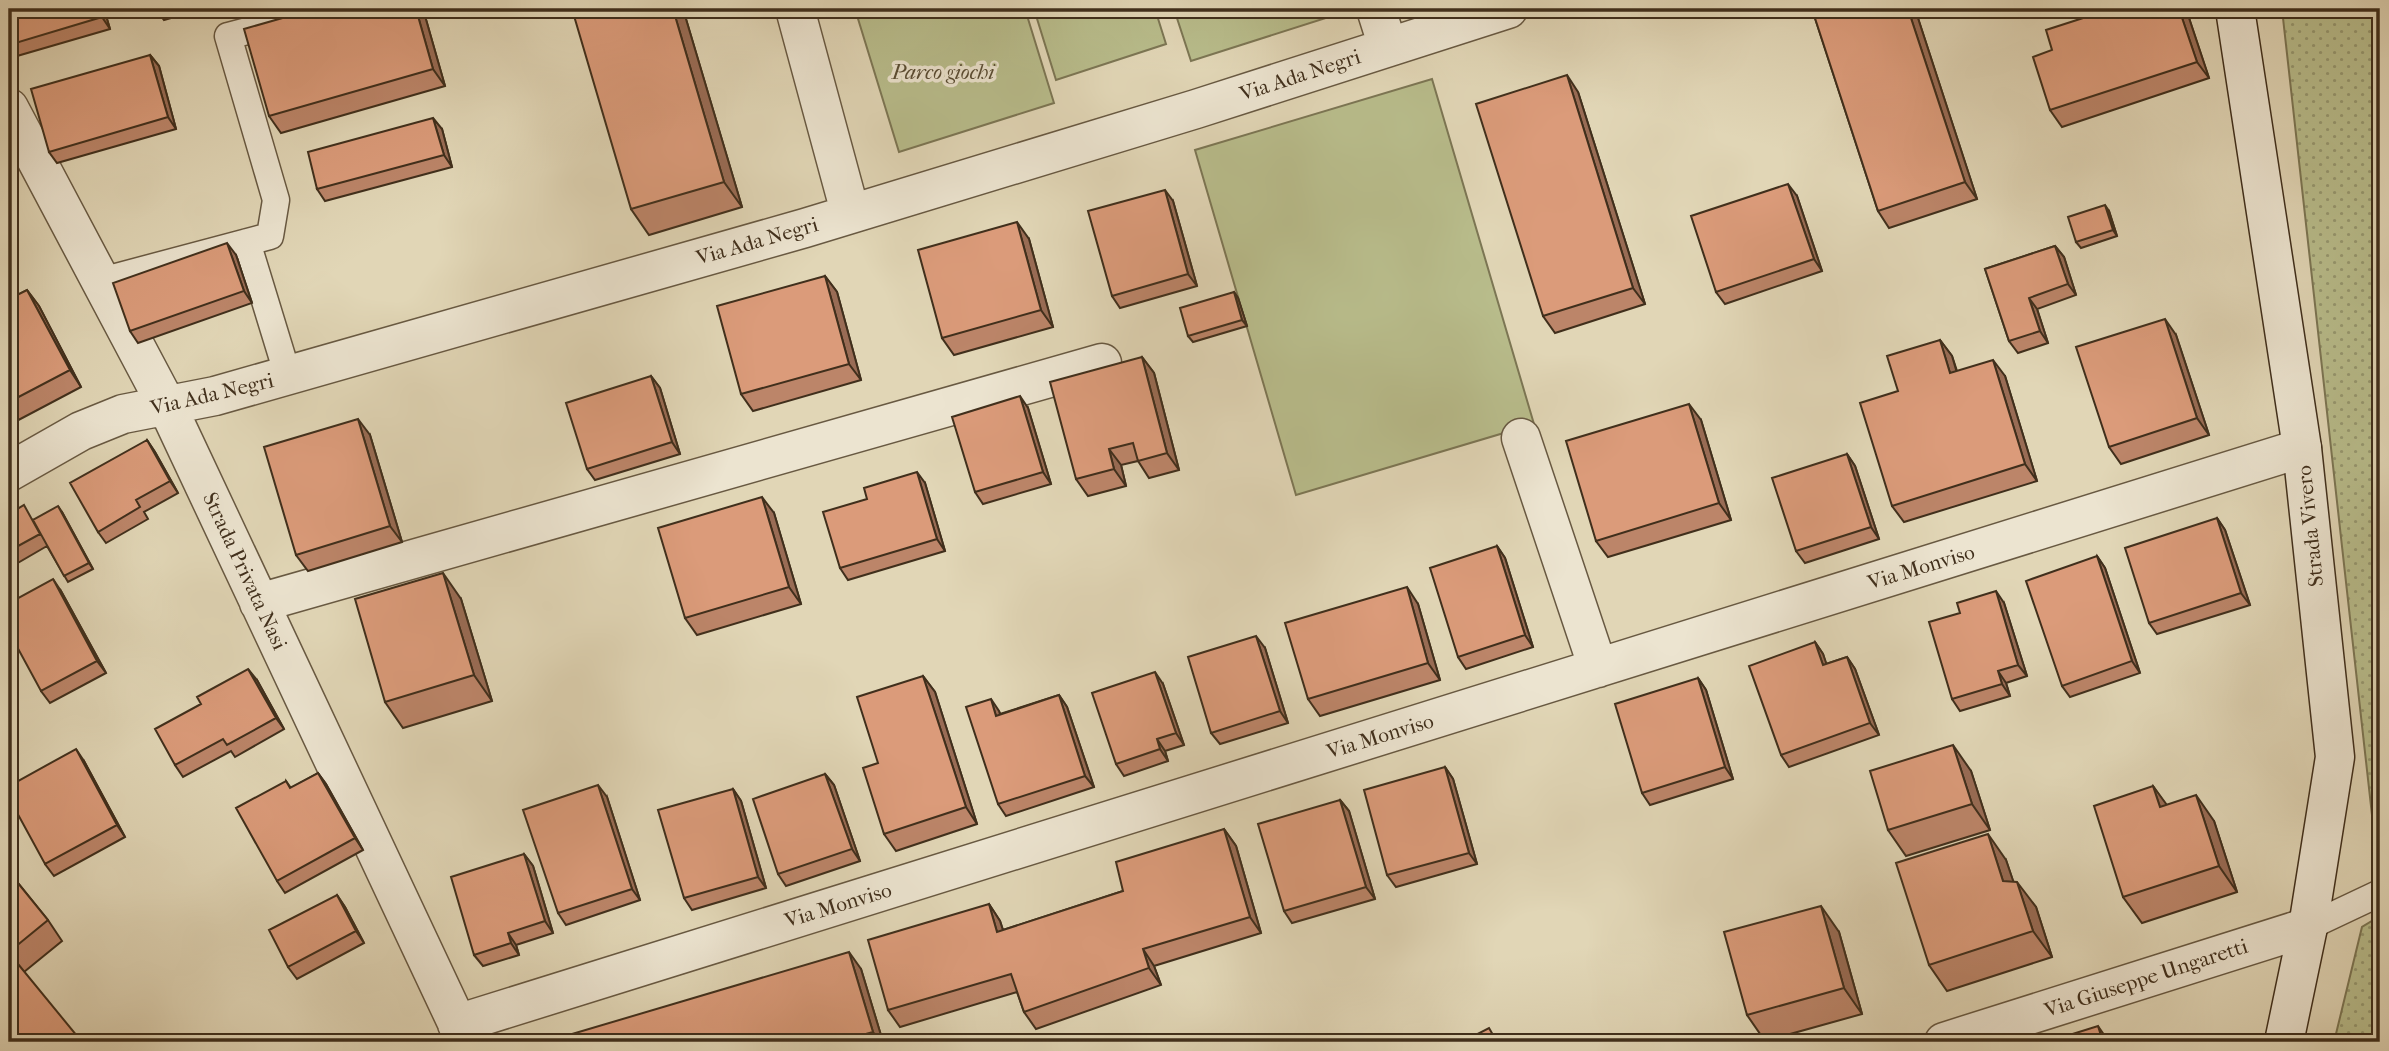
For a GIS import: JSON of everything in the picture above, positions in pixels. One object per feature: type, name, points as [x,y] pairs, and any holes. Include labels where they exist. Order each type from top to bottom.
[{"type":"street","points":[[795,9],[850,212]]},
{"type":"street","points":[[1376,9],[1388,47]]},
{"type":"street","name":"Via Ada Negri","points":[[9,472],[81,431],[123,414],[215,396],[792,232],[1508,9]]},
{"type":"street","name":"Strada Vivero","points":[[2235,9],[2302,448],[2335,757],[2308,927],[2284,1042]]},
{"type":"street","name":"Strada Privata Nasi","points":[[9,108],[167,406],[462,1033]]},
{"type":"street","points":[[259,603],[1102,363]]},
{"type":"street","points":[[1521,438],[1598,668]]},
{"type":"street","name":"Via Monviso","points":[[462,1033],[1598,668],[2302,448]]},
{"type":"street","name":"Via Giuseppe Ungaretti","points":[[1944,1042],[2308,927]]},
{"type":"lane","points":[[101,281],[270,236],[276,200],[228,36],[332,9]]},
{"type":"lane","points":[[247,242],[288,376]]},
{"type":"lane","points":[[2308,927],[2380,893]]},
{"type":"green space","name":"Parco giochi","points":[[855,9],[1025,9],[1054,103],[899,152]]},
{"type":"green space","points":[[1034,9],[1155,9],[1166,44],[1056,80]]},
{"type":"green space","points":[[1174,9],[1354,9],[1191,61]]},
{"type":"green space","points":[[2282,9],[2380,9],[2380,849],[2373,824]]},
{"type":"green space","points":[[1432,79],[1534,424],[1296,495],[1195,150]]},
{"type":"green space","points":[[2380,916],[2380,1042],[2334,1042],[2362,927]]},
{"type":"building","points":[[9,9],[99,9],[102,17],[9,45]]},
{"type":"building","points":[[314,9],[416,9],[433,69],[269,116],[244,29]]},
{"type":"building","points":[[572,9],[673,9],[724,182],[631,209]]},
{"type":"building","points":[[1812,9],[1908,9],[1965,182],[1878,211]]},
{"type":"building","points":[[2111,9],[2179,9],[2197,62],[2050,110],[2033,57],[2052,50],[2046,30]]},
{"type":"building","points":[[150,55],[168,117],[49,152],[31,89]]},
{"type":"building","points":[[1567,75],[1633,288],[1543,316],[1476,104]]},
{"type":"building","points":[[433,118],[444,155],[317,189],[308,152]]},
{"type":"building","points":[[1788,184],[1814,259],[1716,292],[1691,216]]},
{"type":"building","points":[[1165,190],[1188,274],[1112,296],[1088,211]]},
{"type":"building","points":[[2105,205],[2113,230],[2076,242],[2068,217]]},
{"type":"building","points":[[1017,222],[1041,310],[942,338],[918,250]]},
{"type":"building","points":[[227,243],[244,291],[130,331],[113,283]]},
{"type":"building","points":[[2055,246],[2068,284],[2029,298],[2040,331],[2009,341],[1985,269]]},
{"type":"building","points":[[825,276],[849,364],[741,394],[717,306]]},
{"type":"building","points":[[27,290],[70,370],[9,402],[9,299]]},
{"type":"building","points":[[1234,292],[1242,320],[1188,336],[1180,308]]},
{"type":"building","points":[[2165,319],[2197,418],[2109,447],[2076,347]]},
{"type":"building","points":[[1940,340],[1950,373],[1993,360],[2025,464],[1892,506],[1860,403],[1898,391],[1887,356]]},
{"type":"building","points":[[1142,357],[1167,453],[1138,461],[1133,443],[1109,449],[1114,469],[1076,479],[1050,382]]},
{"type":"building","points":[[651,376],[672,442],[587,469],[566,403]]},
{"type":"building","points":[[1020,396],[1043,472],[975,492],[952,417]]},
{"type":"building","points":[[1689,404],[1719,503],[1596,541],[1566,441]]},
{"type":"building","points":[[358,419],[390,526],[296,555],[264,447]]},
{"type":"building","points":[[147,440],[170,481],[136,500],[140,507],[98,532],[70,483]]},
{"type":"building","points":[[1847,454],[1871,527],[1796,551],[1772,478]]},
{"type":"building","points":[[917,472],[937,539],[840,568],[823,512],[867,499],[864,488]]},
{"type":"building","points":[[762,497],[789,587],[685,618],[658,528]]},
{"type":"building","points":[[24,505],[40,534],[9,551],[9,514]]},
{"type":"building","points":[[58,506],[89,563],[64,576],[33,520]]},
{"type":"building","points":[[2217,518],[2241,593],[2149,623],[2125,548]]},
{"type":"building","points":[[1497,546],[1525,635],[1458,657],[1430,568]]},
{"type":"building","points":[[2097,556],[2132,661],[2062,686],[2026,581]]},
{"type":"building","points":[[443,573],[474,675],[385,702],[355,599]]},
{"type":"building","points":[[53,579],[97,661],[41,691],[9,632],[9,603]]},
{"type":"building","points":[[1407,587],[1428,663],[1308,699],[1285,623]]},
{"type":"building","points":[[1996,591],[2018,665],[1998,671],[2002,684],[1952,699],[1929,622],[1960,613],[1957,603]]},
{"type":"building","points":[[1256,636],[1280,711],[1211,733],[1188,657]]},
{"type":"building","points":[[1815,642],[1823,665],[1847,657],[1870,723],[1781,755],[1749,666]]},
{"type":"building","points":[[248,669],[276,718],[227,745],[223,739],[175,765],[155,729],[201,704],[197,697]]},
{"type":"building","points":[[1155,672],[1176,733],[1157,739],[1160,749],[1116,764],[1092,693]]},
{"type":"building","points":[[923,676],[966,807],[884,834],[863,768],[878,763],[857,697]]},
{"type":"building","points":[[1698,678],[1725,767],[1642,793],[1615,704]]},
{"type":"building","points":[[1059,695],[1085,776],[998,804],[966,707],[991,699],[996,716]]},
{"type":"building","points":[[1953,745],[1972,804],[1888,830],[1870,771]]},
{"type":"building","points":[[76,749],[117,825],[45,864],[9,798],[9,786]]},
{"type":"building","points":[[1445,767],[1469,853],[1387,875],[1364,790]]},
{"type":"building","points":[[318,773],[355,838],[277,881],[236,808],[286,781],[290,788]]},
{"type":"building","points":[[825,774],[852,849],[778,874],[753,799]]},
{"type":"building","points":[[598,785],[632,889],[558,913],[523,810]]},
{"type":"building","points":[[2153,786],[2160,807],[2196,795],[2219,866],[2123,897],[2094,806]]},
{"type":"building","points":[[733,789],[758,877],[684,898],[658,810]]},
{"type":"building","points":[[1340,800],[1366,887],[1284,911],[1258,824]]},
{"type":"building","points":[[1224,829],[1250,917],[1143,949],[1149,968],[1024,1012],[1011,974],[888,1010],[868,940],[989,904],[997,932],[1123,891],[1116,862]]},
{"type":"building","points":[[1988,834],[2003,881],[2017,882],[2033,931],[1929,965],[1896,863]]},
{"type":"building","points":[[524,854],[545,921],[508,933],[511,943],[474,955],[451,877]]},
{"type":"building","points":[[9,872],[48,920],[9,952]]},
{"type":"building","points":[[337,895],[356,931],[288,967],[269,930]]},
{"type":"building","points":[[1821,906],[1844,988],[1747,1015],[1724,932]]},
{"type":"building","points":[[849,952],[873,1032],[837,1042],[545,1042]]},
{"type":"building","points":[[9,953],[82,1042],[9,1042]]},
{"type":"building","points":[[2098,1026],[2103,1042],[2047,1042]]},
{"type":"building","points":[[1489,1028],[1497,1042],[1462,1042]]}]
